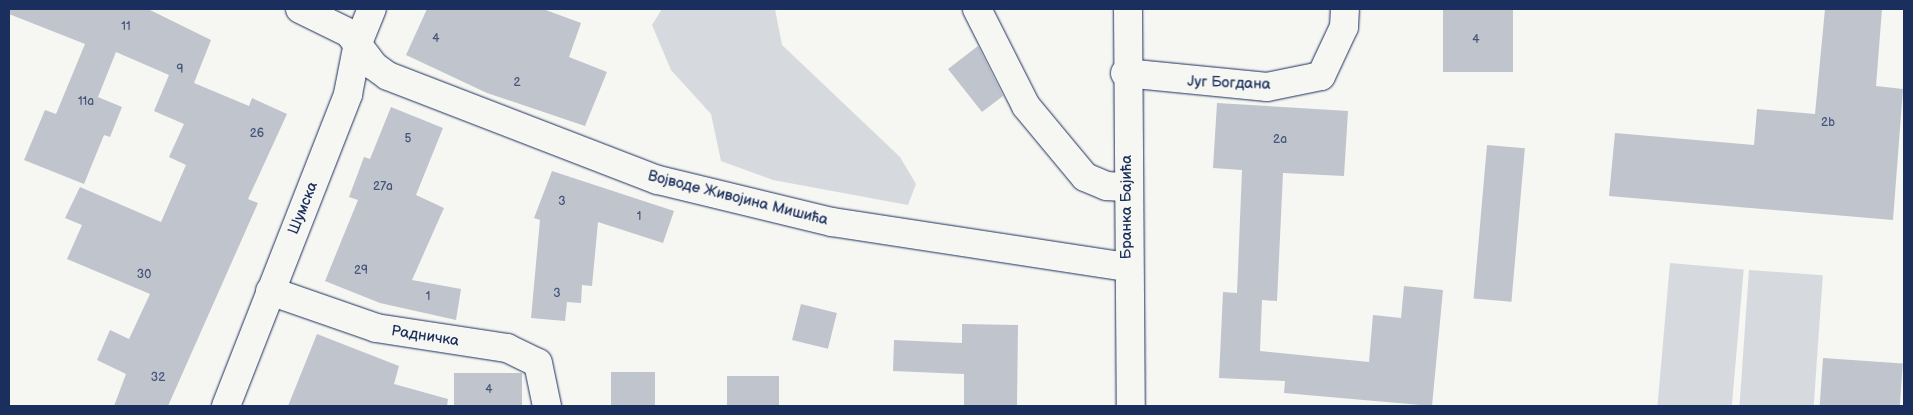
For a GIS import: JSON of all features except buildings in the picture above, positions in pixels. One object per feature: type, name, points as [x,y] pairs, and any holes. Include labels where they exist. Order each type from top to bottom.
[{"type":"street","name":"Војводе Живојина Мишића","points":[[300,9],[349,33],[388,76],[658,180],[832,222],[1127,267]]},
{"type":"street","name":"Шумска","points":[[226,406],[348,94],[358,43],[372,9]]},
{"type":"street","points":[[977,9],[1026,106],[1085,178],[1106,186],[1128,187]]},
{"type":"street","name":"Бранка Бајића","points":[[1128,9],[1125,73],[1131,406]]},
{"type":"street","name":"Југ Богдана","points":[[1125,73],[1267,87],[1321,76],[1344,27],[1345,9]]},
{"type":"street","name":"Радничка","points":[[270,291],[376,328],[507,348],[538,363],[547,406]]},
{"type":"shaded area","points":[[662,9],[775,9],[782,45],[900,157],[916,184],[908,205],[773,180],[721,161],[711,114],[671,70],[652,25]]},
{"type":"shaded area","points":[[1670,263],[1744,269],[1732,406],[1658,405]]},
{"type":"shaded area","points":[[1749,270],[1823,275],[1814,406],[1740,406]]}]
